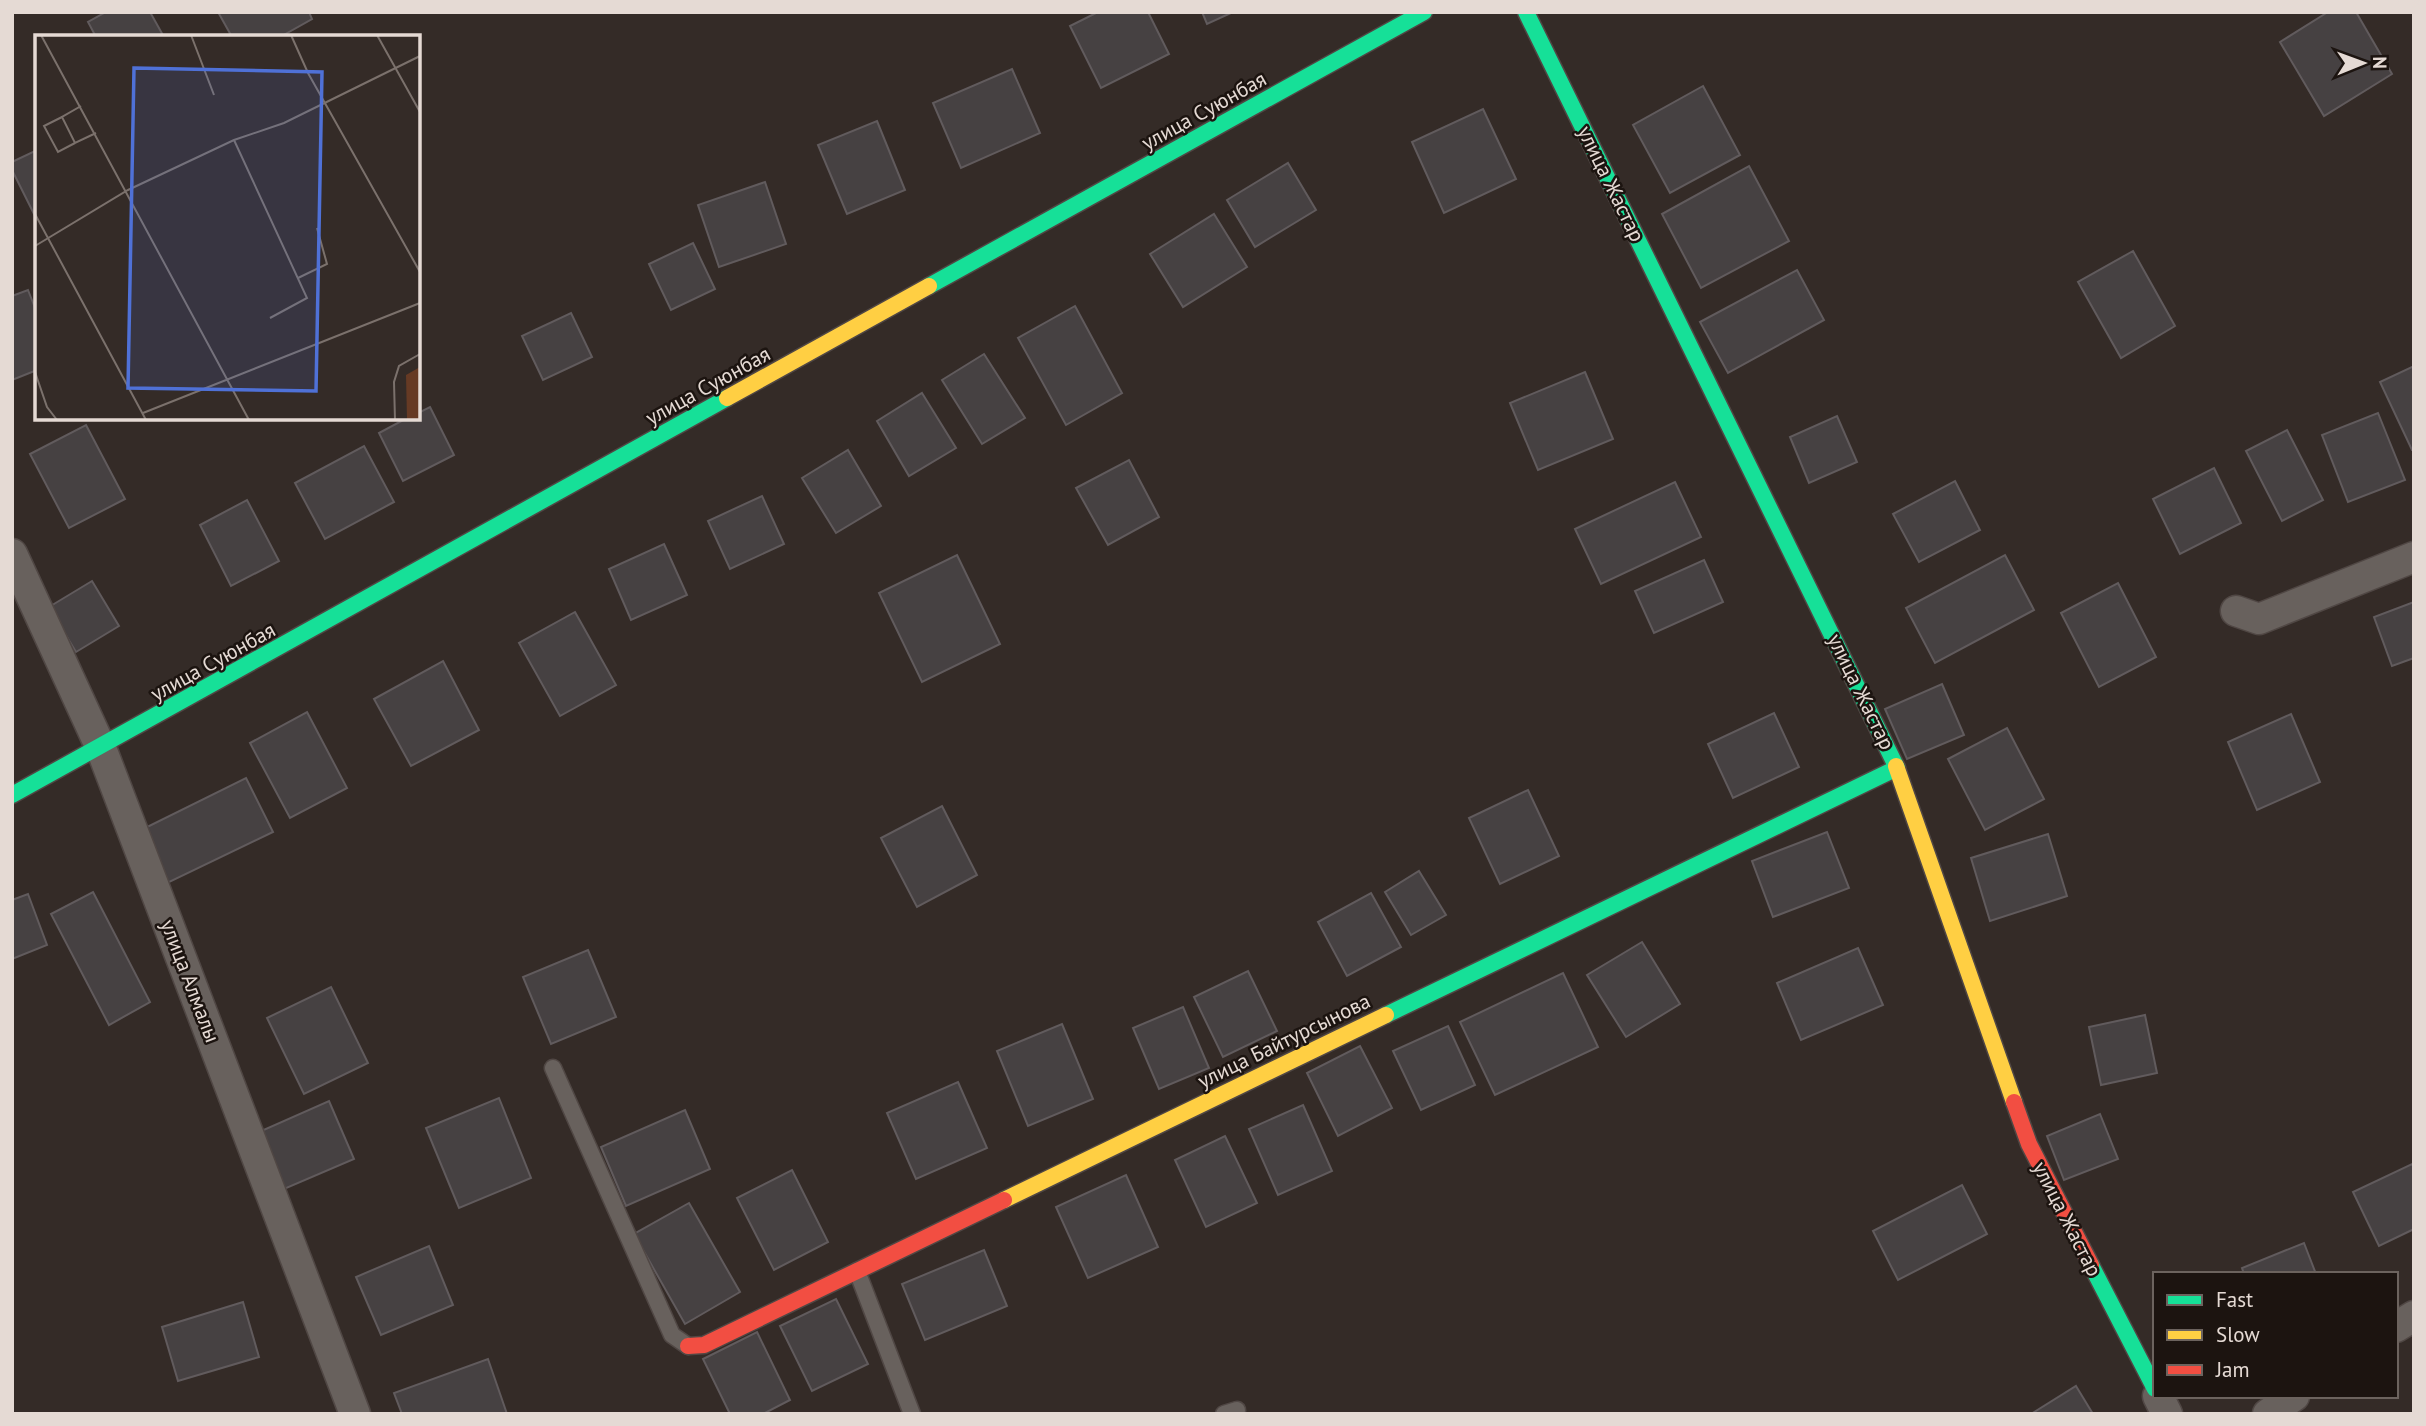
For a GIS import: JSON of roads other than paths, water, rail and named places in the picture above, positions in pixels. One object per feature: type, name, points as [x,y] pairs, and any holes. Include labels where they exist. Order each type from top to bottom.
[{"type":"street","name":"улица Суюнбая","points":[[12,795],[1423,12]]},
{"type":"street","name":"улица Жастар","points":[[1526,12],[1898,768],[2029,1144],[2153,1385]]},
{"type":"street","name":"улица Алмалы","points":[[12,554],[101,748],[355,1414]]},
{"type":"street","points":[[2236,611],[2259,619],[2414,557]]},
{"type":"street","name":"улица Байтурсынова","points":[[688,1346],[704,1345],[1898,768]]},
{"type":"street","points":[[2398,1326],[2414,1316]]},
{"type":"street","points":[[2159,1398],[2168,1414]]},
{"type":"street","points":[[2268,1414],[2291,1398]]},
{"type":"lane","points":[[553,1068],[672,1335],[688,1346]]},
{"type":"lane","points":[[857,1271],[912,1414]]}]
